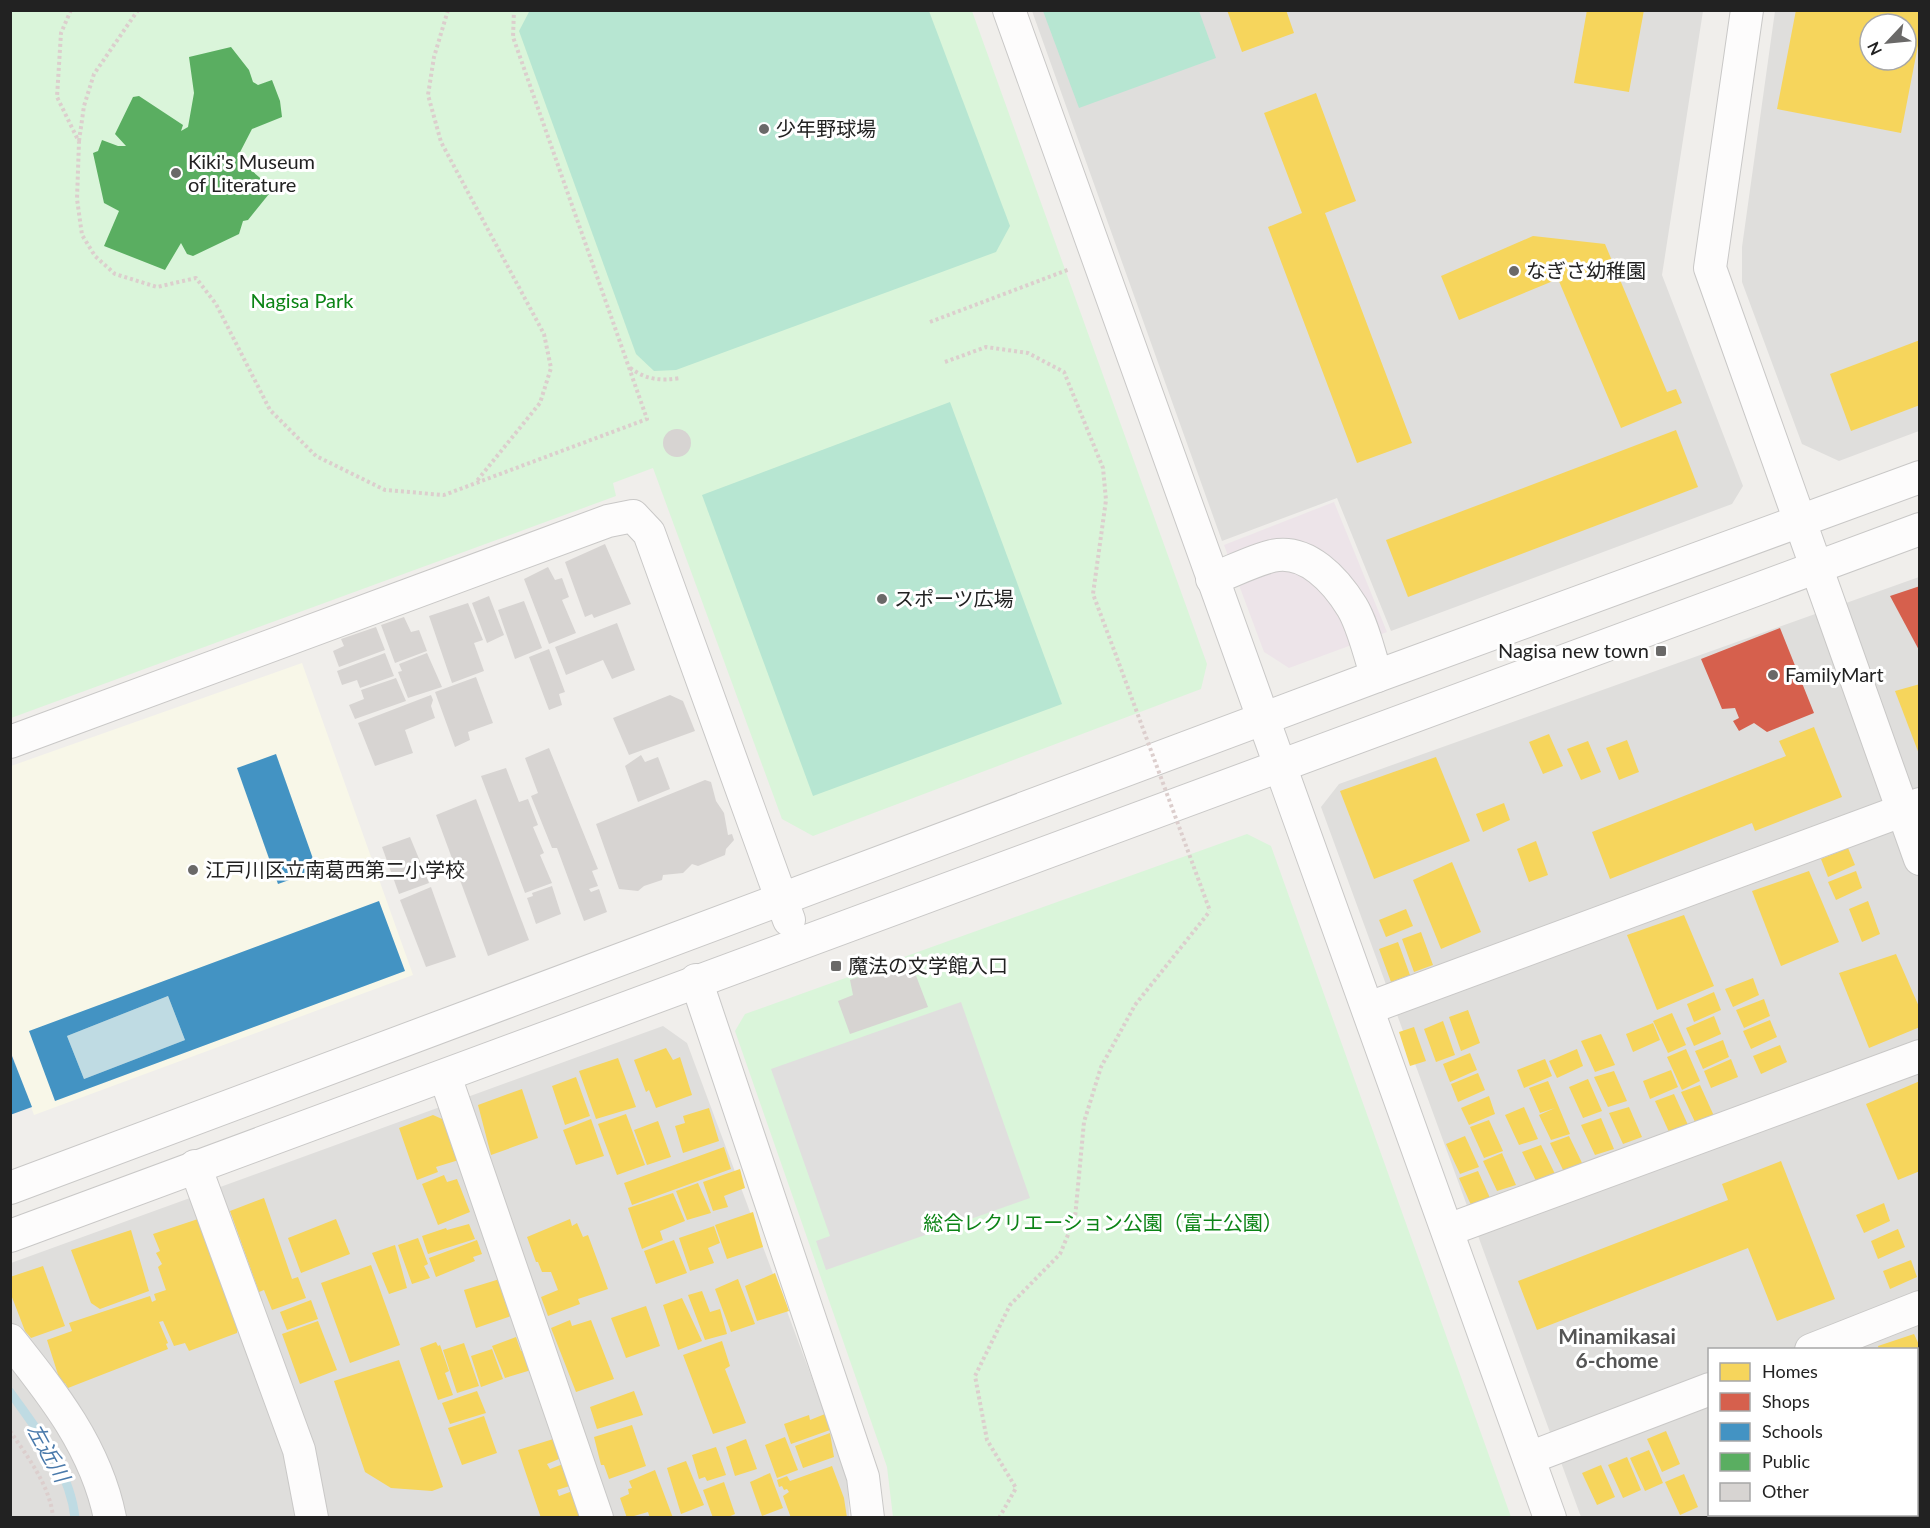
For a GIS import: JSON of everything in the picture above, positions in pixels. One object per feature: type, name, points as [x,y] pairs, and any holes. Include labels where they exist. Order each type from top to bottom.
[{"type":"street","points":[[1010,10],[1278,765],[1369,1008],[1550,1518]]},
{"type":"street","points":[[1747,10],[1710,268],[1816,567],[1911,807],[1920,859]]},
{"type":"street","points":[[10,1188],[1377,676],[1920,477]]},
{"type":"street","points":[[10,742],[608,521],[633,516],[649,533],[797,943]]},
{"type":"street","points":[[10,1236],[195,1166],[445,1076],[696,980],[1920,529]]},
{"type":"street","points":[[1212,579],[1274,556],[1295,556],[1314,565],[1330,578],[1353,609],[1377,676]]},
{"type":"street","points":[[1369,1008],[1911,807]]},
{"type":"street","points":[[696,980],[863,1477],[868,1518]]},
{"type":"street","points":[[1448,1230],[1920,1056]]},
{"type":"street","points":[[445,1076],[597,1518]]},
{"type":"street","points":[[195,1166],[299,1450],[312,1518]]},
{"type":"street","points":[[1816,1348],[1920,1306]]},
{"type":"street","points":[[10,1340],[53,1394],[84,1443],[105,1491],[110,1518]]},
{"type":"street","points":[[1529,1458],[1708,1390]]},
{"type":"path","points":[[71,10],[61,33],[57,97],[79,142]]},
{"type":"path","points":[[138,10],[94,74],[84,106],[79,142],[77,199],[82,235],[95,256],[115,274],[157,287],[196,278],[216,304],[270,410],[316,456],[385,490],[444,495],[647,419],[513,37],[514,10]]},
{"type":"path","points":[[448,10],[434,57],[428,95],[441,142],[544,334],[551,368],[540,403],[475,483]]},
{"type":"path","points":[[930,322],[1076,267]]},
{"type":"path","points":[[945,362],[986,347],[1028,353],[1064,372],[1103,468],[1106,501],[1093,594],[1210,911],[1135,1005],[1101,1067],[1084,1122],[1075,1218],[1060,1254],[1010,1305],[975,1376],[987,1440],[1016,1488],[999,1518]]},
{"type":"path","points":[[629,367],[644,378],[663,381],[680,378]]},
{"type":"path","points":[[10,1431],[32,1464],[53,1508],[53,1518]]},
{"type":"shaded area","points":[[1032,11],[1703,11],[1662,275],[1743,486],[1732,504],[1391,631],[1337,498],[1222,541]]},
{"type":"shaded area","points":[[1775,11],[1919,11],[1919,431],[1839,461],[1802,444],[1742,282],[1742,247]]},
{"type":"shaded area","points":[[1334,502],[1387,632],[1289,668],[1264,652],[1224,545]]},
{"type":"shaded area","points":[[1919,577],[1919,1517],[1581,1517],[1321,807],[1339,784]]},
{"type":"shaded area","name":"江戸川区立南葛西第二小学校","points":[[302,663],[413,975],[34,1115],[11,1051],[11,766]]},
{"type":"shaded area","points":[[961,1002],[1030,1198],[826,1270],[816,1241],[830,1236],[771,1069]]},
{"type":"shaded area","points":[[663,1026],[687,1043],[848,1475],[849,1518],[11,1518],[11,1263]]},
{"type":"green space","name":"Nagisa Park","points":[[11,10],[972,11],[1207,664],[1201,689],[813,836],[782,819],[653,468],[613,483],[616,496],[11,718]]},
{"type":"green space","name":"少年野球場","points":[[530,10],[929,11],[1010,226],[996,252],[676,370],[654,371],[636,354],[519,31]]},
{"type":"green space","points":[[1043,11],[1199,11],[1216,58],[1079,108]]},
{"type":"green space","name":"スポーツ広場","points":[[950,402],[1062,704],[813,796],[702,495]]},
{"type":"green space","name":"総合レクリエーション公園（富士公園）","points":[[1247,834],[1271,846],[1511,1517],[893,1517],[887,1467],[735,1031],[745,1014]]},
{"type":"water","points":[[168,996],[185,1040],[84,1079],[67,1036]]},
{"type":"building: Homes","points":[[1227,10],[1286,10],[1294,33],[1242,52]]},
{"type":"building: Homes","points":[[1587,10],[1644,10],[1629,92],[1574,83]]},
{"type":"building: Homes","points":[[1796,10],[1920,10],[1918,45],[1918,12],[1858,12],[1858,72],[1913,72],[1901,133],[1777,109]]},
{"type":"building: Homes","points":[[1316,93],[1356,201],[1325,213],[1412,443],[1357,463],[1268,227],[1302,213],[1264,113]]},
{"type":"building: Homes","points":[[1533,236],[1605,244],[1667,392],[1676,389],[1682,403],[1621,428],[1558,279],[1459,320],[1441,276]]},
{"type":"building: Homes","points":[[1920,340],[1920,405],[1851,431],[1830,374]]},
{"type":"building: Homes","points":[[1676,430],[1698,487],[1408,597],[1386,540]]},
{"type":"building: Homes","points":[[1920,684],[1920,753],[1919,754],[1895,691]]},
{"type":"building: Homes","points":[[1814,727],[1842,797],[1755,831],[1752,823],[1610,879],[1592,832],[1786,756],[1779,741]]},
{"type":"building: Homes","points":[[1549,734],[1563,766],[1543,774],[1529,742]]},
{"type":"building: Homes","points":[[1627,740],[1639,772],[1619,780],[1606,748]]},
{"type":"building: Homes","points":[[1588,741],[1601,772],[1581,780],[1567,749]]},
{"type":"building: Homes","points":[[1436,757],[1470,841],[1374,879],[1340,791]]},
{"type":"building: Homes","points":[[1504,803],[1510,820],[1483,832],[1476,814]]},
{"type":"building: Homes","points":[[1536,841],[1548,875],[1529,882],[1517,849]]},
{"type":"building: Homes","points":[[1848,848],[1855,865],[1828,877],[1821,859]]},
{"type":"building: Homes","points":[[1452,862],[1481,932],[1441,949],[1413,880]]},
{"type":"building: Homes","points":[[1809,871],[1839,942],[1781,966],[1752,891]]},
{"type":"building: Homes","points":[[1856,871],[1862,888],[1836,900],[1828,882]]},
{"type":"building: Homes","points":[[1868,901],[1880,934],[1862,942],[1849,909]]},
{"type":"building: Homes","points":[[1406,909],[1413,926],[1386,937],[1379,920]]},
{"type":"building: Homes","points":[[1684,915],[1714,986],[1657,1010],[1627,935]]},
{"type":"building: Homes","points":[[1421,932],[1433,965],[1414,972],[1402,939]]},
{"type":"building: Homes","points":[[1398,942],[1410,975],[1391,982],[1379,949]]},
{"type":"building: Homes","points":[[1896,954],[1920,1009],[1920,1027],[1869,1048],[1839,973]]},
{"type":"building: Homes","points":[[1753,978],[1759,995],[1733,1007],[1725,989]]},
{"type":"building: Homes","points":[[1714,992],[1721,1010],[1694,1022],[1687,1004]]},
{"type":"building: Homes","points":[[1764,999],[1770,1016],[1744,1028],[1736,1010]]},
{"type":"building: Homes","points":[[1468,1010],[1480,1043],[1461,1051],[1449,1017]]},
{"type":"building: Homes","points":[[1672,1013],[1686,1045],[1668,1053],[1653,1021]]},
{"type":"building: Homes","points":[[1714,1016],[1721,1034],[1694,1046],[1686,1028]]},
{"type":"building: Homes","points":[[1770,1020],[1777,1037],[1751,1049],[1743,1031]]},
{"type":"building: Homes","points":[[1443,1021],[1455,1055],[1436,1062],[1424,1029]]},
{"type":"building: Homes","points":[[1653,1023],[1660,1040],[1633,1052],[1626,1034]]},
{"type":"building: Homes","points":[[1414,1027],[1426,1061],[1410,1066],[1399,1032]]},
{"type":"building: Homes","points":[[1601,1034],[1615,1065],[1595,1072],[1581,1041]]},
{"type":"building: Homes","points":[[1723,1040],[1729,1057],[1703,1069],[1695,1051]]},
{"type":"building: Homes","points":[[1780,1045],[1787,1062],[1761,1074],[1753,1056]]},
{"type":"building: Homes","points":[[666,1048],[673,1060],[680,1057],[692,1095],[656,1108],[649,1090],[646,1092],[634,1060]]},
{"type":"building: Homes","points":[[1577,1049],[1583,1066],[1557,1078],[1549,1061]]},
{"type":"building: Homes","points":[[1686,1049],[1700,1081],[1682,1090],[1667,1057]]},
{"type":"building: Homes","points":[[1470,1053],[1477,1070],[1450,1082],[1443,1064]]},
{"type":"building: Homes","points":[[618,1058],[636,1107],[596,1119],[579,1071]]},
{"type":"building: Homes","points":[[1545,1059],[1552,1076],[1524,1088],[1517,1070]]},
{"type":"building: Homes","points":[[1731,1059],[1738,1077],[1711,1088],[1704,1071]]},
{"type":"building: Homes","points":[[1671,1070],[1678,1087],[1650,1099],[1643,1081]]},
{"type":"building: Homes","points":[[1614,1071],[1627,1101],[1608,1107],[1594,1077]]},
{"type":"building: Homes","points":[[1478,1073],[1485,1090],[1458,1102],[1451,1084]]},
{"type":"building: Homes","points":[[576,1077],[590,1116],[565,1125],[552,1086]]},
{"type":"building: Homes","points":[[1588,1079],[1602,1111],[1583,1118],[1569,1087]]},
{"type":"building: Homes","points":[[1548,1081],[1570,1134],[1551,1140],[1539,1115],[1555,1108],[1540,1113],[1529,1088]]},
{"type":"building: Homes","points":[[1920,1081],[1920,1171],[1898,1180],[1866,1104]]},
{"type":"building: Homes","points":[[1700,1085],[1714,1116],[1695,1122],[1681,1092]]},
{"type":"building: Homes","points":[[522,1089],[538,1138],[491,1155],[478,1105]]},
{"type":"building: Homes","points":[[1674,1094],[1688,1125],[1669,1132],[1655,1101]]},
{"type":"building: Homes","points":[[1489,1096],[1495,1114],[1469,1125],[1461,1108]]},
{"type":"building: Homes","points":[[1524,1107],[1538,1139],[1519,1145],[1505,1115]]},
{"type":"building: Homes","points":[[1629,1107],[1642,1137],[1623,1144],[1609,1113]]},
{"type":"building: Homes","points":[[709,1108],[719,1141],[683,1153],[675,1126],[685,1123],[683,1116]]},
{"type":"building: Homes","points":[[626,1114],[645,1165],[617,1175],[598,1124]]},
{"type":"building: Homes","points":[[433,1115],[449,1122],[462,1159],[436,1167],[438,1172],[417,1180],[399,1128]]},
{"type":"building: Homes","points":[[1601,1118],[1614,1149],[1595,1155],[1581,1125]]},
{"type":"building: Homes","points":[[591,1119],[604,1156],[576,1165],[563,1130]]},
{"type":"building: Homes","points":[[1489,1120],[1503,1151],[1484,1158],[1470,1127]]},
{"type":"building: Homes","points":[[658,1121],[671,1157],[647,1165],[634,1130]]},
{"type":"building: Homes","points":[[1465,1136],[1479,1167],[1460,1174],[1446,1144]]},
{"type":"building: Homes","points":[[1569,1136],[1584,1167],[1565,1174],[1550,1143]]},
{"type":"building: Homes","points":[[1541,1145],[1556,1176],[1537,1183],[1522,1152]]},
{"type":"building: Homes","points":[[724,1147],[731,1169],[632,1205],[624,1183]]},
{"type":"building: Homes","points":[[1502,1153],[1516,1185],[1497,1191],[1483,1161]]},
{"type":"building: Homes","points":[[1781,1161],[1835,1299],[1777,1321],[1748,1248],[1537,1330],[1518,1281],[1728,1200],[1722,1184]]},
{"type":"building: Homes","points":[[740,1169],[745,1188],[724,1196],[728,1207],[713,1211],[703,1182]]},
{"type":"building: Homes","points":[[1478,1171],[1490,1198],[1471,1205],[1459,1178]]},
{"type":"building: Homes","points":[[444,1175],[447,1182],[457,1179],[470,1212],[438,1225],[422,1184]]},
{"type":"building: Homes","points":[[698,1183],[711,1213],[687,1220],[676,1191]]},
{"type":"building: Homes","points":[[673,1193],[685,1221],[660,1231],[663,1240],[642,1249],[628,1208]]},
{"type":"building: Homes","points":[[264,1198],[292,1279],[298,1277],[306,1298],[272,1310],[264,1290],[259,1292],[230,1211]]},
{"type":"building: Homes","points":[[1884,1203],[1890,1221],[1864,1233],[1856,1215]]},
{"type":"building: Homes","points":[[753,1212],[763,1247],[727,1259],[715,1225]]},
{"type":"building: Homes","points":[[201,1218],[238,1325],[237,1333],[189,1351],[185,1343],[174,1346],[163,1321],[159,1322],[168,1343],[166,1344],[168,1349],[68,1388],[65,1383],[61,1384],[47,1340],[72,1331],[69,1323],[150,1296],[152,1302],[156,1300],[154,1294],[166,1290],[158,1267],[162,1264],[156,1253],[160,1251],[153,1234]]},
{"type":"building: Homes","points":[[336,1219],[350,1254],[301,1273],[288,1238]]},
{"type":"building: Homes","points":[[570,1219],[572,1226],[577,1223],[583,1237],[588,1235],[608,1289],[578,1299],[580,1304],[548,1316],[541,1297],[558,1290],[551,1272],[542,1272],[536,1262],[527,1237]]},
{"type":"building: Homes","points":[[469,1224],[475,1239],[428,1254],[422,1236],[446,1228],[447,1230]]},
{"type":"building: Homes","points":[[714,1226],[720,1243],[708,1248],[714,1263],[690,1271],[679,1238]]},
{"type":"building: Homes","points":[[1898,1229],[1905,1247],[1878,1259],[1871,1241]]},
{"type":"building: Homes","points":[[131,1230],[149,1291],[100,1309],[91,1303],[71,1250]]},
{"type":"building: Homes","points":[[418,1238],[428,1264],[424,1266],[430,1278],[412,1284],[398,1245]]},
{"type":"building: Homes","points":[[477,1240],[482,1254],[473,1257],[475,1261],[436,1277],[429,1258]]},
{"type":"building: Homes","points":[[674,1240],[687,1273],[656,1284],[644,1251]]},
{"type":"building: Homes","points":[[395,1245],[407,1288],[389,1294],[372,1253]]},
{"type":"building: Homes","points":[[1911,1260],[1917,1277],[1890,1289],[1883,1271]]},
{"type":"building: Homes","points":[[371,1265],[400,1345],[350,1363],[321,1283]]},
{"type":"building: Homes","points":[[43,1266],[65,1326],[31,1338],[25,1331],[10,1292],[10,1277]]},
{"type":"building: Homes","points":[[775,1273],[789,1311],[757,1321],[745,1286]]},
{"type":"building: Homes","points":[[503,1278],[517,1314],[476,1328],[464,1290]]},
{"type":"building: Homes","points":[[738,1279],[755,1324],[731,1332],[715,1289]]},
{"type":"building: Homes","points":[[702,1291],[710,1312],[720,1309],[727,1334],[705,1340],[688,1295]]},
{"type":"building: Homes","points":[[682,1298],[702,1341],[678,1350],[663,1305]]},
{"type":"building: Homes","points":[[311,1300],[318,1319],[287,1330],[280,1312]]},
{"type":"building: Homes","points":[[646,1306],[660,1346],[626,1358],[611,1318]]},
{"type":"building: Homes","points":[[570,1320],[572,1326],[591,1320],[614,1379],[576,1392],[551,1328]]},
{"type":"building: Homes","points":[[318,1321],[337,1370],[300,1384],[282,1334]]},
{"type":"building: Homes","points":[[1914,1334],[1920,1347],[1920,1417],[1918,1418],[1918,1348],[1878,1348],[1878,1346]]},
{"type":"building: Homes","points":[[516,1337],[521,1351],[529,1348],[538,1368],[505,1378],[492,1346]]},
{"type":"building: Homes","points":[[722,1341],[730,1366],[725,1369],[746,1423],[713,1434],[683,1355]]},
{"type":"building: Homes","points":[[436,1342],[438,1346],[440,1345],[449,1371],[445,1373],[453,1395],[438,1400],[420,1348]]},
{"type":"building: Homes","points":[[464,1343],[479,1386],[457,1393],[443,1350]]},
{"type":"building: Homes","points":[[492,1349],[503,1379],[481,1387],[471,1356]]},
{"type":"building: Homes","points":[[399,1360],[443,1487],[432,1491],[391,1488],[365,1472],[334,1381]]},
{"type":"building: Homes","points":[[477,1391],[486,1413],[450,1424],[442,1403]]},
{"type":"building: Homes","points":[[634,1391],[643,1415],[597,1429],[590,1407]]},
{"type":"building: Homes","points":[[825,1414],[830,1430],[791,1444],[784,1424],[809,1415],[810,1420]]},
{"type":"building: Homes","points":[[484,1416],[497,1453],[462,1465],[448,1428]]},
{"type":"building: Homes","points":[[632,1425],[646,1466],[609,1479],[604,1465],[601,1465],[594,1437]]},
{"type":"building: Homes","points":[[1666,1431],[1680,1464],[1662,1472],[1647,1439]]},
{"type":"building: Homes","points":[[830,1433],[834,1457],[803,1468],[795,1446]]},
{"type":"building: Homes","points":[[563,1436],[571,1454],[547,1464],[550,1469],[571,1461],[579,1483],[557,1490],[559,1496],[578,1489],[589,1518],[541,1518],[518,1450]]},
{"type":"building: Homes","points":[[785,1437],[798,1470],[777,1478],[765,1445]]},
{"type":"building: Homes","points":[[746,1439],[757,1469],[735,1476],[726,1447]]},
{"type":"building: Homes","points":[[716,1447],[726,1475],[707,1481],[705,1477],[699,1479],[692,1455]]},
{"type":"building: Homes","points":[[1649,1450],[1663,1483],[1645,1491],[1630,1458]]},
{"type":"building: Homes","points":[[1627,1457],[1641,1490],[1623,1498],[1608,1465]]},
{"type":"building: Homes","points":[[686,1461],[704,1505],[681,1514],[667,1468]]},
{"type":"building: Homes","points":[[1601,1465],[1615,1497],[1597,1505],[1582,1473]]},
{"type":"building: Homes","points":[[832,1466],[844,1498],[847,1518],[791,1518],[783,1496],[789,1492],[782,1486],[779,1487],[777,1480],[787,1476],[790,1481]]},
{"type":"building: Homes","points":[[1920,1467],[1920,1505],[1918,1503],[1918,1468]]},
{"type":"building: Homes","points":[[655,1470],[673,1518],[650,1518],[648,1512],[627,1518],[620,1498],[629,1494],[628,1489],[632,1488],[629,1481]]},
{"type":"building: Homes","points":[[770,1473],[783,1508],[762,1516],[750,1482]]},
{"type":"building: Homes","points":[[1684,1474],[1698,1507],[1680,1515],[1665,1482]]},
{"type":"building: Homes","points":[[724,1482],[735,1514],[726,1518],[713,1518],[703,1490]]},
{"type":"building: Shops","points":[[1920,586],[1920,652],[1890,596]]},
{"type":"building: Shops","points":[[1780,628],[1814,713],[1767,732],[1754,723],[1739,731],[1733,721],[1739,718],[1735,708],[1722,709],[1701,659]]},
{"type":"building: Schools","points":[[276,754],[317,870],[278,884],[237,768]]},
{"type":"building: Schools","points":[[379,901],[405,971],[55,1101],[29,1031]],"holes":[[[168,996],[185,1040],[84,1079],[67,1036]]]},
{"type":"building: Schools","points":[[10,1051],[32,1107],[10,1115]]},
{"type":"building: Public","name":"Kiki's Museum of Literature","points":[[231,47],[249,70],[253,82],[258,85],[272,80],[280,101],[282,117],[252,129],[237,158],[273,189],[248,220],[243,221],[239,234],[193,256],[187,254],[181,243],[165,270],[104,246],[119,211],[104,203],[93,153],[98,151],[102,140],[118,146],[126,146],[115,134],[133,97],[139,96],[183,125],[181,131],[188,127],[194,93],[189,57]]},
{"type":"building: Other","points":[[677,429],[687,433],[691,443],[687,453],[677,457],[667,453],[663,443],[667,433]]},
{"type":"building: Other","points":[[605,544],[631,604],[594,618],[592,614],[585,617],[565,562]]},
{"type":"building: Other","points":[[548,567],[555,580],[562,578],[569,597],[562,600],[576,633],[549,644],[524,579]]},
{"type":"building: Other","points":[[489,596],[504,635],[487,643],[472,603]]},
{"type":"building: Other","points":[[524,601],[542,648],[515,659],[498,610]]},
{"type":"building: Other","points":[[468,603],[483,640],[474,643],[484,671],[452,683],[429,616]]},
{"type":"building: Other","points":[[404,617],[411,632],[419,630],[427,651],[395,663],[381,625]]},
{"type":"building: Other","points":[[617,623],[635,670],[612,679],[603,660],[566,675],[555,647]]},
{"type":"building: Other","points":[[376,627],[385,650],[339,667],[333,651],[344,646],[341,639]]},
{"type":"building: Other","points":[[549,649],[565,692],[559,694],[562,705],[549,710],[529,657]]},
{"type":"building: Other","points":[[385,653],[394,676],[360,688],[357,680],[342,685],[337,671]]},
{"type":"building: Other","points":[[427,653],[442,687],[408,698],[398,672],[402,671],[399,664]]},
{"type":"building: Other","points":[[476,677],[493,723],[468,732],[470,740],[455,747],[435,692]]},
{"type":"building: Other","points":[[396,678],[406,701],[355,719],[349,705],[364,699],[361,690]]},
{"type":"building: Other","points":[[431,695],[433,700],[431,706],[435,718],[405,730],[413,753],[375,766],[358,723]]},
{"type":"building: Other","points":[[670,695],[683,701],[695,731],[629,755],[613,718]]},
{"type":"building: Other","points":[[549,748],[598,869],[592,871],[598,886],[589,889],[591,892],[599,889],[607,912],[584,921],[557,848],[552,848],[531,796],[538,793],[525,758]]},
{"type":"building: Other","points":[[641,755],[645,762],[658,757],[670,789],[638,802],[625,766]]},
{"type":"building: Other","points":[[506,768],[519,802],[528,799],[538,825],[533,827],[544,853],[540,855],[552,883],[525,893],[481,776]]},
{"type":"building: Other","points":[[705,780],[711,782],[716,801],[724,813],[728,835],[732,834],[734,840],[726,849],[725,855],[698,866],[692,864],[683,873],[663,875],[662,880],[644,886],[638,891],[619,889],[596,824]]},
{"type":"building: Other","points":[[476,799],[529,940],[488,956],[436,815]]},
{"type":"building: Other","points":[[410,837],[429,883],[399,894],[382,847]]},
{"type":"building: Other","points":[[552,886],[561,914],[536,924],[527,898],[533,896],[532,893]]},
{"type":"building: Other","points":[[431,887],[456,957],[426,967],[400,900]]},
{"type":"building: Other","points":[[910,960],[928,1007],[850,1034],[838,1001],[853,995],[850,980]]},
{"type":"waterway","name":"左近川","points":[[10,1392],[51,1451],[67,1483],[75,1518]]},
{"type":"place","name":"少年野球場","points":[[764,129]]},
{"type":"place","name":"Kiki's Museum of Literature","points":[[176,173]]},
{"type":"place","name":"なぎさ幼稚園","points":[[1514,271]]},
{"type":"place","name":"スポーツ広場","points":[[882,599]]},
{"type":"place","name":"Nagisa new town","points":[[1661,651]]},
{"type":"place","name":"FamilyMart","points":[[1773,675]]},
{"type":"place","name":"江戸川区立南葛西第二小学校","points":[[193,870]]},
{"type":"place","name":"魔法の文学館入口","points":[[836,966]]},
{"type":"district","name":"Minamikasai 6-chome","points":[[1617,1349]]}]
